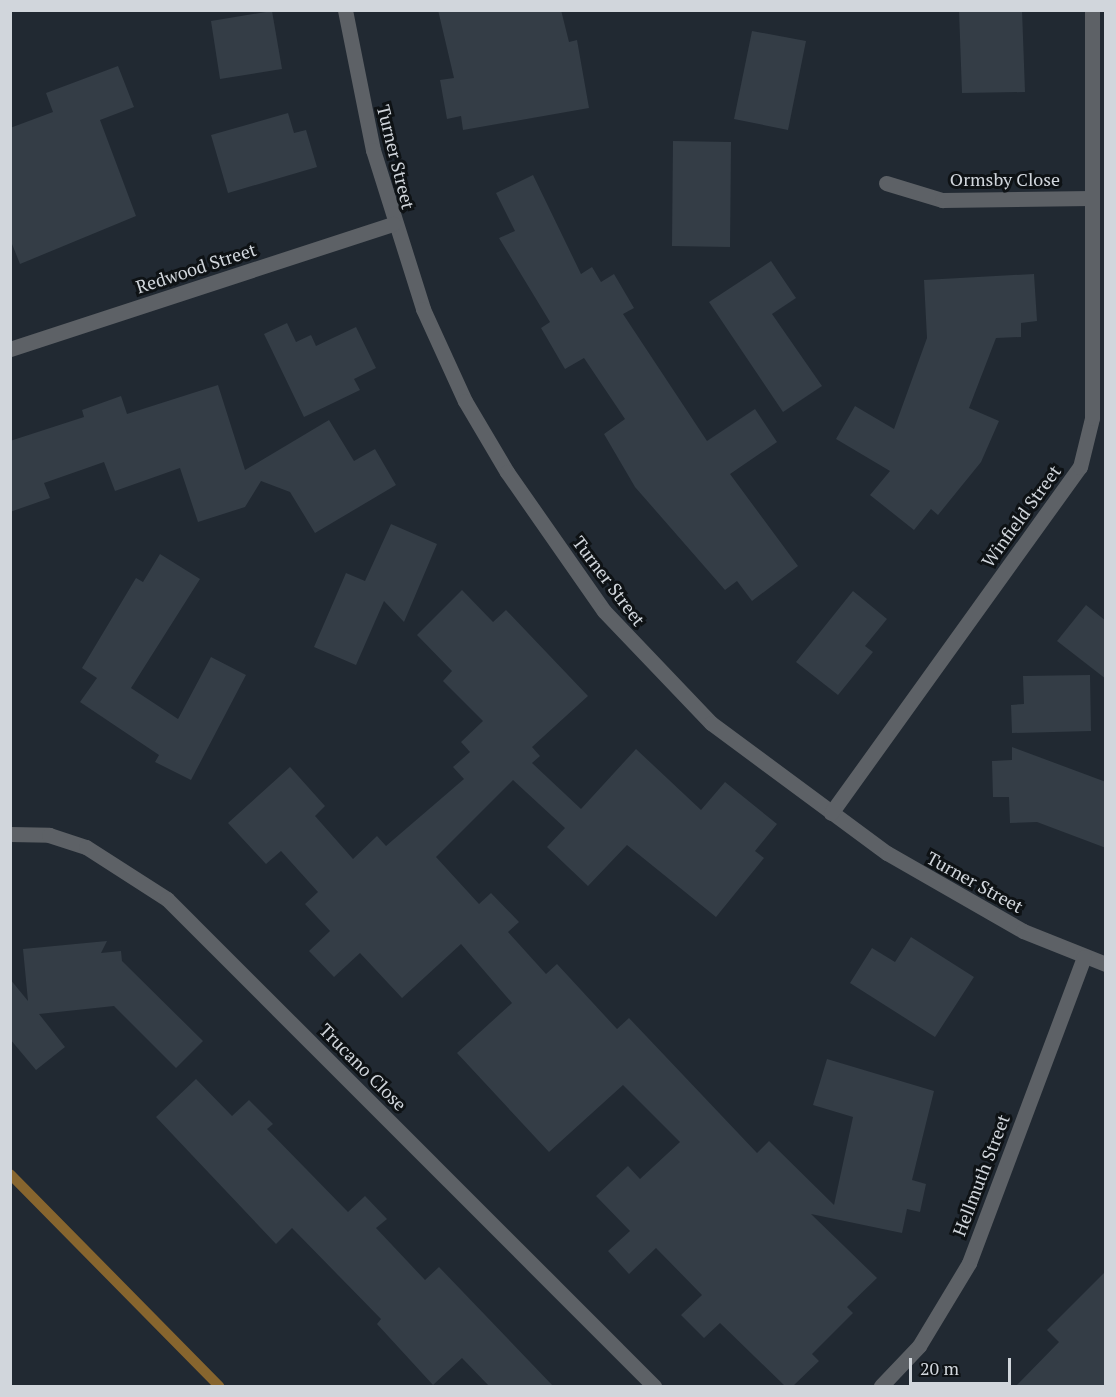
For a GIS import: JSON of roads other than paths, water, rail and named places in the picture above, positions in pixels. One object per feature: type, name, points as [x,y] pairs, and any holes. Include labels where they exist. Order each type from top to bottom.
[{"type":"street","name":"Turner Street","points":[[345,10],[393,224],[465,401],[604,612],[711,723],[831,813],[951,893],[1084,957],[1106,964]]},
{"type":"street","name":"Winfield Street","points":[[831,813],[1080,467],[1092,418],[1092,10]]},
{"type":"street","name":"Ormsby Close","points":[[886,183],[942,200],[1091,198]]},
{"type":"street","name":"Redwood Street","points":[[10,349],[393,224]]},
{"type":"street","name":"Trucano Close","points":[[10,834],[49,835],[86,847],[167,899],[654,1386]]},
{"type":"street","name":"Hellmuth Street","points":[[880,1386],[919,1346],[969,1263],[1084,957]]},
{"type":"waterway","points":[[10,1174],[219,1386]]}]
